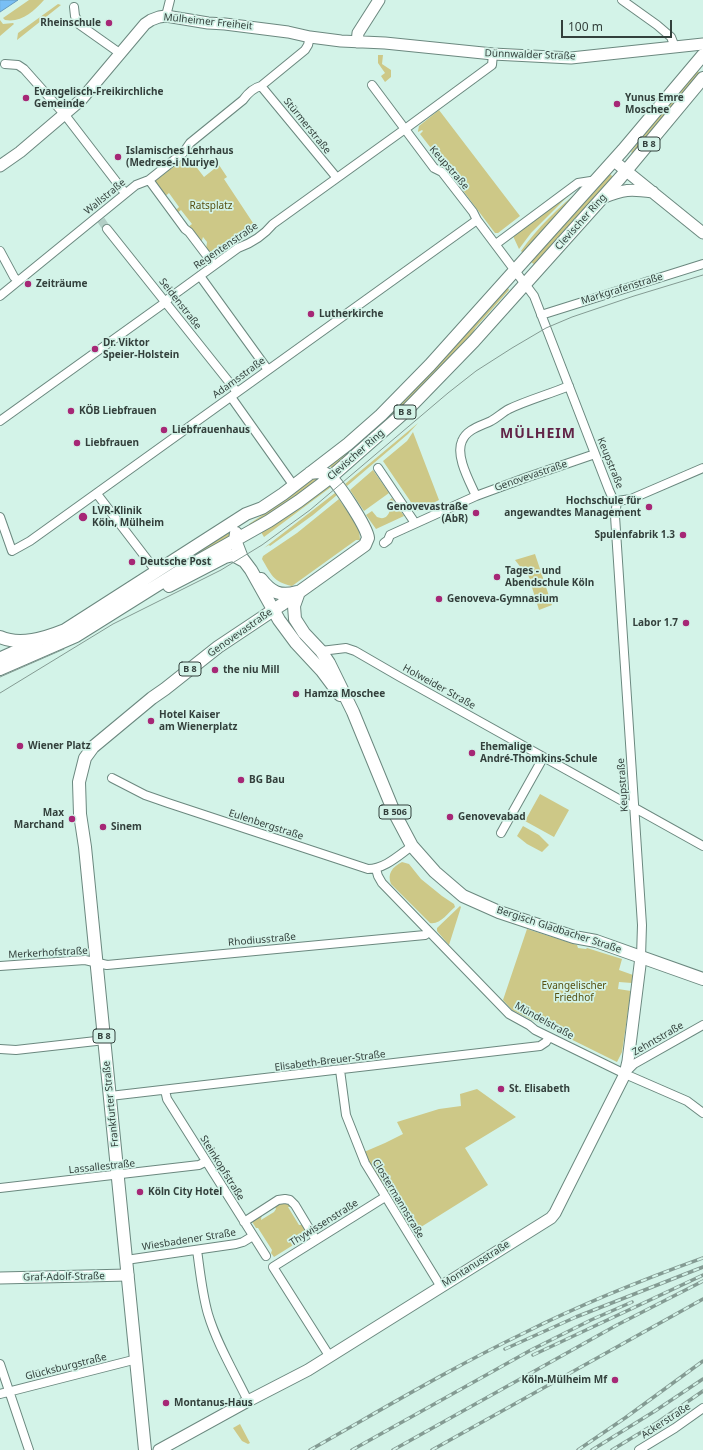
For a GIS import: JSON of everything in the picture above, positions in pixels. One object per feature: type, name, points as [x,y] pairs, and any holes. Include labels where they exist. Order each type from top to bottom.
[{"type":"main road","name":"Clevischer Ring","points":[[0,637],[12,641],[47,637],[76,624],[246,514],[262,508],[310,474],[365,430],[430,365],[597,180],[703,55]]},
{"type":"main road","name":"Clevischer Ring","points":[[0,669],[22,658],[71,638],[175,574],[269,521],[299,502],[331,477],[374,440],[434,384],[602,198],[703,78]]},
{"type":"main road","points":[[310,474],[321,472],[331,477]]},
{"type":"main road","name":"Genovevastraße","points":[[85,758],[89,751],[99,741],[218,647],[365,545],[368,538],[365,527],[331,477]]},
{"type":"main road","points":[[235,540],[235,534],[238,527],[249,520],[262,508]]},
{"type":"main road","name":"Bergisch Gladbacher Straße","points":[[235,540],[247,566],[273,610],[296,643],[322,672],[353,712]]},
{"type":"main road","points":[[122,607],[186,578],[225,557],[233,555],[247,566],[270,590],[290,594],[300,591]]},
{"type":"main road","name":"Bergisch Gladbacher Straße","points":[[300,591],[295,600],[295,619],[304,633],[321,651],[337,676],[394,812],[412,846],[429,866],[463,896],[499,912],[574,937],[596,942],[703,978]]},
{"type":"main road","points":[[273,610],[304,633]]},
{"type":"main road","name":"Frankfurter Straße","points":[[85,758],[80,776],[79,798],[105,1040],[145,1450]]},
{"type":"street","points":[[166,16],[170,0]]},
{"type":"street","points":[[357,42],[358,32],[380,0]]},
{"type":"street","points":[[622,0],[657,25],[670,37],[675,47]]},
{"type":"street","points":[[74,7],[75,16],[80,25],[121,54]]},
{"type":"street","name":"Mülheimer Freiheit","points":[[0,166],[20,152],[65,115],[81,100],[145,24],[159,17],[166,16],[208,23],[288,32],[310,37],[357,42]]},
{"type":"street","name":"Wallstraße","points":[[0,296],[99,218],[136,185],[149,180],[183,153],[190,143],[243,100],[247,94],[256,87],[261,86],[305,50],[310,37]]},
{"type":"street","name":"Dünnwalder Straße","points":[[357,42],[385,43],[493,54],[571,58],[703,44]]},
{"type":"street","name":"Regentenstraße","points":[[0,421],[214,265],[238,248],[248,244],[260,236],[273,224],[405,130],[492,65],[493,54]]},
{"type":"street","points":[[5,64],[18,65],[24,69],[65,115],[125,194]]},
{"type":"street","name":"Stürmerstraße","points":[[261,86],[337,178]]},
{"type":"street","name":"Keupstraße","points":[[372,86],[434,168],[442,172],[473,212],[477,220],[534,296],[609,490],[613,499],[617,501],[615,516],[642,925],[641,957]]},
{"type":"street","points":[[614,161],[703,233]]},
{"type":"street","points":[[149,180],[214,265]]},
{"type":"street","name":"Clevischer Ring","points":[[496,244],[578,183],[597,180]]},
{"type":"street","points":[[602,198],[629,189],[653,192]]},
{"type":"street","name":"Adamsstraße","points":[[0,517],[12,551],[30,541],[477,220]]},
{"type":"street","name":"Seidenstraße","points":[[107,229],[165,302],[234,395],[294,486]]},
{"type":"street","points":[[0,251],[14,277],[18,281]]},
{"type":"street","name":"Markgrafenstraße","points":[[541,315],[703,264]]},
{"type":"street","points":[[200,276],[268,370]]},
{"type":"street","points":[[476,496],[461,461],[461,441],[466,435],[475,427],[492,420],[509,409],[569,386]]},
{"type":"street","name":"Genovevastraße","points":[[384,543],[388,540],[390,535],[476,496],[595,454]]},
{"type":"street","points":[[378,468],[415,523]]},
{"type":"street","points":[[617,501],[631,499],[703,468]]},
{"type":"street","points":[[97,494],[156,571]]},
{"type":"street","points":[[0,658],[47,637]]},
{"type":"street","name":"Holweider Straße","points":[[321,651],[346,648],[355,650],[543,758],[703,846]]},
{"type":"street","points":[[501,833],[543,758]]},
{"type":"street","name":"Eulenbergstraße","points":[[112,778],[145,795],[168,803],[368,868],[376,869]]},
{"type":"street","points":[[376,869],[383,866],[412,846]]},
{"type":"street","name":"Mündelstraße","points":[[376,869],[382,883],[508,1014],[549,1037],[624,1074],[687,1101],[703,1113]]},
{"type":"street","name":"Rhodiusstraße","points":[[97,962],[106,965],[425,935],[429,932]]},
{"type":"street","name":"Montanusstraße","points":[[159,1450],[330,1357],[550,1218],[555,1213],[624,1074],[628,1061],[641,957]]},
{"type":"street","name":"Merkerhofstraße","points":[[0,966],[85,960],[97,962]]},
{"type":"street","name":"Zehntstraße","points":[[624,1074],[634,1064],[703,1024]]},
{"type":"street","name":"Elisabeth-Breuer-Straße","points":[[110,1096],[540,1046],[546,1042],[549,1037]]},
{"type":"street","points":[[0,1049],[16,1050],[105,1040]]},
{"type":"street","name":"Clostermannstraße","points":[[340,1070],[346,1115],[365,1164],[441,1287]]},
{"type":"street","name":"Steinkopfstraße","points":[[165,1090],[167,1099],[205,1162],[266,1256]]},
{"type":"street","name":"Lassallestraße","points":[[0,1188],[199,1166],[205,1162]]},
{"type":"street","name":"Thywissenstraße","points":[[330,1357],[273,1267],[385,1197]]},
{"type":"street","points":[[244,1222],[278,1200],[290,1200],[295,1205],[316,1240]]},
{"type":"street","name":"Wiesbadener Straße","points":[[126,1260],[236,1244],[253,1236]]},
{"type":"street","points":[[197,1250],[208,1315],[219,1342],[248,1401]]},
{"type":"street","name":"Graf-Adolf-Straße","points":[[0,1278],[128,1275]]},
{"type":"street","name":"Glücksburgstraße","points":[[0,1394],[136,1359]]},
{"type":"street","points":[[0,1364],[29,1450]]},
{"type":"street","name":"Ackerstraße","points":[[639,1450],[675,1428],[703,1408]]},
{"type":"green space","points":[[29,0],[44,0],[36,9],[26,16],[16,20],[5,20],[3,18]]},
{"type":"green space","points":[[58,4],[61,5],[17,40],[18,33]]},
{"type":"green space","points":[[0,20],[3,24],[14,24],[0,36]]},
{"type":"green space","points":[[378,55],[383,55],[382,64],[391,70],[391,77],[385,82],[381,76],[385,73],[378,63]]},
{"type":"green space","points":[[695,69],[700,73],[633,154],[631,152]]},
{"type":"green space","points":[[439,110],[520,216],[498,233],[495,233],[443,164],[444,162],[441,161],[420,134],[423,131],[418,132],[419,126]]},
{"type":"green space","name":"Ratsplatz","points":[[185,158],[191,160],[204,177],[219,165],[227,177],[224,179],[257,229],[244,238],[242,237],[214,260],[206,250],[207,242],[203,237],[201,243],[187,228],[192,224],[181,210],[177,213],[175,211],[179,207],[169,193],[164,197],[154,184],[155,178],[158,176],[159,178],[168,171],[167,169],[169,167],[171,169]]},
{"type":"green space","points":[[609,173],[613,177],[535,265],[531,262]]},
{"type":"green space","points":[[581,185],[531,233],[519,249],[513,236]]},
{"type":"green space","points":[[581,189],[524,254],[521,251],[541,226]]},
{"type":"green space","points":[[507,286],[509,290],[476,327],[467,342],[405,405],[332,469],[329,465],[368,434],[407,398]]},
{"type":"green space","points":[[418,423],[408,434],[347,486],[345,484]]},
{"type":"green space","points":[[413,432],[439,500],[417,511],[383,461],[407,441]]},
{"type":"green space","points":[[373,470],[389,493],[364,511],[350,490]]},
{"type":"green space","points":[[316,478],[318,481],[250,527],[249,524],[290,497],[311,479]]},
{"type":"green space","points":[[330,485],[331,487],[264,537],[261,532]]},
{"type":"green space","points":[[335,493],[337,495],[313,515],[270,546],[269,545],[264,548]]},
{"type":"green space","points":[[392,498],[404,516],[376,529],[366,515],[372,511],[377,517],[385,517],[390,510],[387,502]]},
{"type":"green space","points":[[339,499],[359,529],[360,540],[356,540],[292,586],[273,577],[262,559],[263,556],[297,533]]},
{"type":"green space","points":[[232,529],[230,536],[78,627]]},
{"type":"green space","points":[[535,554],[552,605],[539,610],[526,568],[522,569],[515,560]]},
{"type":"green space","points":[[540,794],[569,810],[554,837],[525,821]]},
{"type":"green space","points":[[523,826],[539,835],[549,845],[542,852],[527,844],[517,836]]},
{"type":"green space","points":[[402,862],[409,864],[421,879],[454,904],[455,907],[447,915],[437,922],[430,923],[391,884],[391,871]]},
{"type":"green space","points":[[460,906],[461,907],[449,945],[437,931],[437,928]]},
{"type":"green space","name":"Evangelischer Friedhof","points":[[527,929],[577,945],[578,948],[587,948],[622,959],[619,970],[633,975],[632,983],[619,982],[618,989],[631,991],[622,1052],[617,1062],[512,1010],[503,1000]]},
{"type":"green space","points":[[477,1089],[516,1117],[465,1148],[488,1185],[413,1232],[369,1165],[364,1152],[403,1134],[397,1122],[439,1109],[461,1106],[460,1094]]},
{"type":"green space","points":[[279,1202],[288,1203],[293,1206],[288,1207],[299,1225],[305,1225],[310,1235],[274,1257],[271,1253],[272,1250],[251,1220],[262,1212],[261,1220],[274,1212],[276,1209],[274,1204]]},
{"type":"green space","points":[[240,1424],[250,1443],[248,1444],[242,1441],[233,1428]]},
{"type":"water","points":[[0,0],[18,0],[0,12]]},
{"type":"tunnel","points":[[101,220],[107,229]]},
{"type":"tram line","points":[[0,693],[113,624],[221,570],[262,545],[310,510],[448,393],[476,371],[512,348],[546,328],[572,317],[703,275]]},
{"type":"tram line","points":[[0,677],[64,649]]},
{"type":"railway","points":[[310,1450],[497,1346],[612,1293],[703,1258]]},
{"type":"railway","points":[[505,1349],[576,1317],[703,1267]]},
{"type":"railway","points":[[533,1355],[703,1275]]},
{"type":"railway","points":[[393,1450],[617,1325],[703,1281]]},
{"type":"railway","points":[[432,1450],[703,1299]]},
{"type":"railway","points":[[352,1450],[531,1350],[591,1320],[632,1302]]},
{"type":"railway","points":[[578,1450],[703,1361]]},
{"type":"railway","points":[[592,1450],[703,1379]]},
{"type":"railway","points":[[612,1450],[658,1422],[703,1391]]},
{"type":"place","name":"Rheinschule","points":[[109,23]]},
{"type":"place","name":"Evangelisch-Freikirchliche Gemeinde","points":[[26,98]]},
{"type":"place","name":"Yunus Emre Moschee","points":[[617,104]]},
{"type":"place","name":"Islamisches Lehrhaus (Medrese-i Nuriye)","points":[[118,157]]},
{"type":"place","name":"Zeiträume","points":[[28,284]]},
{"type":"place","name":"Lutherkirche","points":[[311,314]]},
{"type":"place","name":"Dr. Viktor Speier-Holstein","points":[[95,349]]},
{"type":"place","name":"KÖB Liebfrauen","points":[[71,411]]},
{"type":"place","name":"Liebfrauenhaus","points":[[164,430]]},
{"type":"place","name":"Liebfrauen","points":[[77,443]]},
{"type":"place","name":"Hochschule für angewandtes Management","points":[[649,507]]},
{"type":"place","name":"Genovevastraße (AbR)","points":[[476,513]]},
{"type":"place","name":"LVR-Klinik Köln, Mülheim","points":[[83,517]]},
{"type":"place","name":"Spulenfabrik 1.3","points":[[683,535]]},
{"type":"place","name":"Deutsche Post","points":[[132,562]]},
{"type":"place","name":"Tages - und Abendschule Köln","points":[[497,577]]},
{"type":"place","name":"Genoveva-Gymnasium","points":[[439,599]]},
{"type":"place","name":"Labor 1.7","points":[[686,623]]},
{"type":"place","name":"the niu Mill","points":[[215,670]]},
{"type":"place","name":"Hamza Moschee","points":[[296,694]]},
{"type":"place","name":"Hotel Kaiser am Wienerplatz","points":[[151,721]]},
{"type":"place","name":"Wiener Platz","points":[[20,746]]},
{"type":"place","name":"Ehemalige André-Thomkins-Schule","points":[[472,753]]},
{"type":"place","name":"BG Bau","points":[[241,780]]},
{"type":"place","name":"Genovevabad","points":[[450,817]]},
{"type":"place","name":"Max Marchand","points":[[72,819]]},
{"type":"place","name":"Sinem","points":[[103,827]]},
{"type":"place","name":"St. Elisabeth","points":[[501,1089]]},
{"type":"place","name":"Köln City Hotel","points":[[140,1192]]},
{"type":"place","name":"Köln-Mülheim Mf","points":[[615,1380]]},
{"type":"place","name":"Montanus-Haus","points":[[166,1403]]},
{"type":"district","name":"MÜLHEIM","points":[[538,434]]}]
